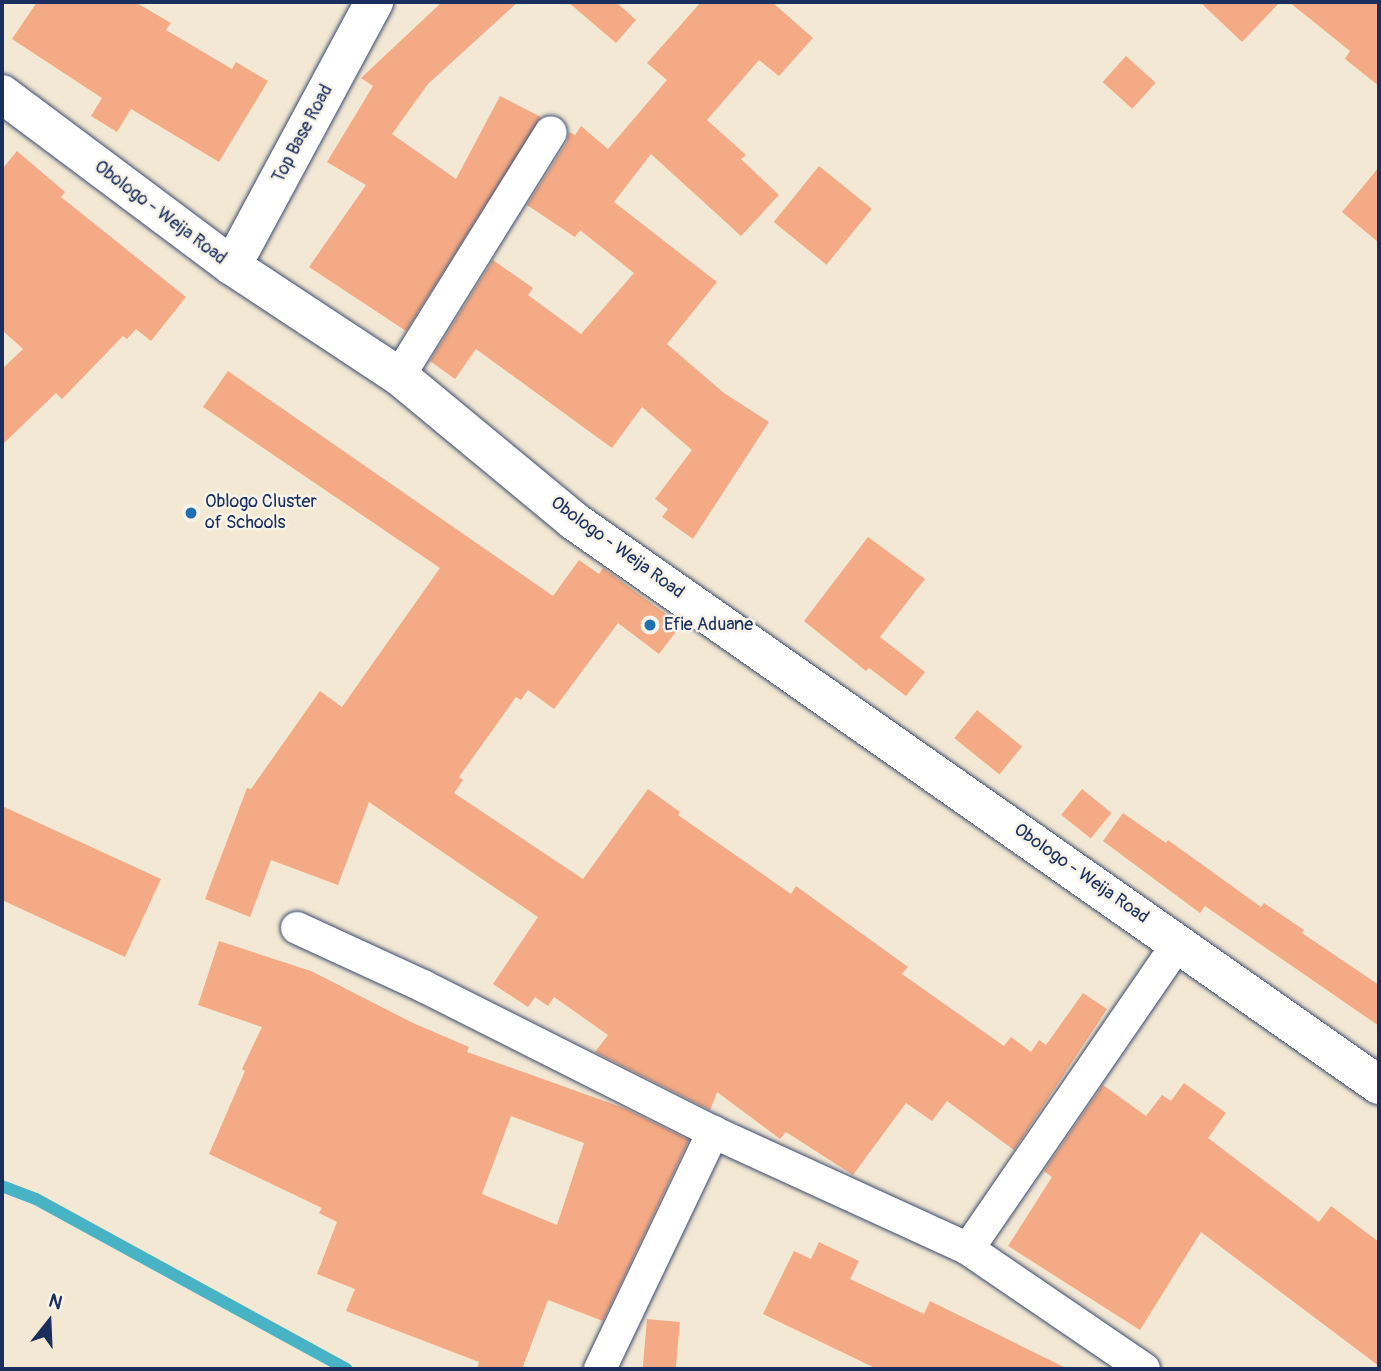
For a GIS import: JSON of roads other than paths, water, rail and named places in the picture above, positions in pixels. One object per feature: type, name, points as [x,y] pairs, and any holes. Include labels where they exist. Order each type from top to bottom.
[{"type":"street","name":"Top Base Road","points":[[232,266],[374,2]]},
{"type":"street","name":"Obologo - Weija Road","points":[[2,94],[232,266],[399,376],[574,521],[1179,942],[1379,1085]]},
{"type":"street","points":[[399,376],[551,132]]},
{"type":"street","points":[[297,928],[423,986],[713,1132],[968,1249],[1144,1369]]},
{"type":"street","points":[[968,1249],[1179,942]]},
{"type":"street","points":[[600,1369],[713,1132]]},
{"type":"waterway","points":[[2,1186],[36,1199],[347,1369]]},
{"type":"place","name":"Oblogo Cluster of Schools","points":[[191,513]]},
{"type":"place","name":"Efie Aduane","points":[[650,625]]}]
